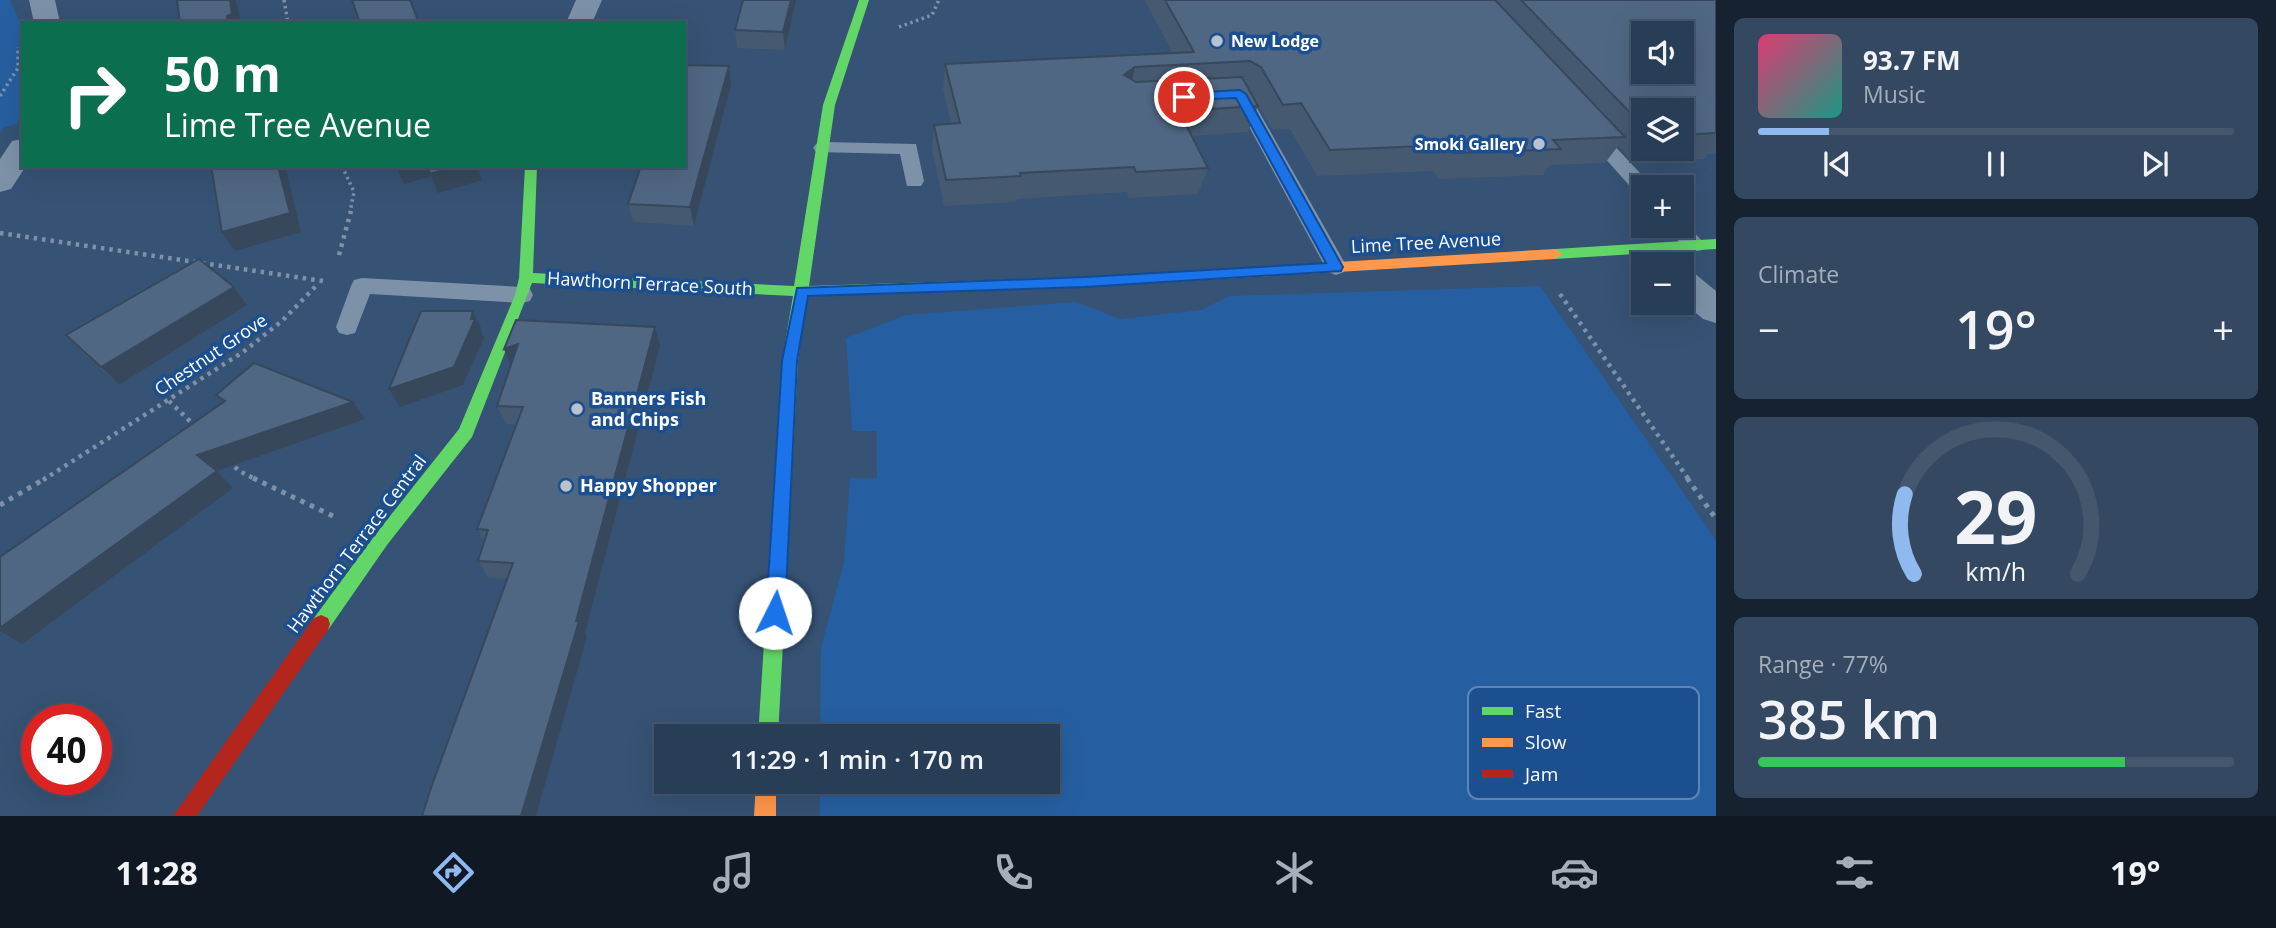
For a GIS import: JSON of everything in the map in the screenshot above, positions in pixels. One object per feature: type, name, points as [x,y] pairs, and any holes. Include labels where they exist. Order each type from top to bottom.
[{"type":"street","points":[[42,0],[47,21]]},
{"type":"street","points":[[580,21],[589,0]]},
{"type":"street","points":[[769,724],[790,361],[829,105],[863,0]]},
{"type":"street","points":[[0,182],[21,151]]},
{"type":"street","name":"Hawthorn Terrace South","points":[[531,168],[524,286],[802,291]]},
{"type":"street","name":"Lime Tree Avenue","points":[[1674,252],[1706,244]]},
{"type":"street","name":"Lime Tree Avenue","points":[[802,291],[1085,282],[1534,256],[1631,256]]},
{"type":"street","name":"Hawthorn Terrace Central","points":[[184,816],[381,540],[466,432],[524,286]]},
{"type":"street","points":[[1694,292],[1716,310]]},
{"type":"street","points":[[765,816],[766,794]]},
{"type":"lane","points":[[1212,95],[1240,94],[1336,267]]},
{"type":"lane","points":[[1573,113],[1631,175]]},
{"type":"lane","points":[[822,149],[909,148],[914,181]]},
{"type":"lane","points":[[347,327],[362,286],[524,286]]},
{"type":"path","points":[[284,0],[288,21]]},
{"type":"path","points":[[0,96],[18,68],[18,40]]},
{"type":"path","points":[[332,264],[338,256],[347,230],[354,192],[343,168]]},
{"type":"path","points":[[0,233],[362,286]]},
{"type":"path","points":[[1534,256],[1716,519]]},
{"type":"path","name":"Chestnut Grove","points":[[0,505],[235,359],[281,323],[327,273]]},
{"type":"path","points":[[169,401],[204,436]]},
{"type":"path","points":[[222,453],[239,471],[381,540]]},
{"type":"shaded area","points":[[0,0],[10,0],[21,25],[21,115],[17,124],[4,127],[0,134]]},
{"type":"shaded area","points":[[1540,286],[1716,540],[1716,816],[820,816],[820,794],[1060,794],[1060,724],[820,724],[821,648],[844,562],[850,478],[877,478],[877,431],[852,431],[846,338],[906,315],[1076,302],[1120,319],[1201,310],[1229,296]]},
{"type":"building","points":[[177,0],[230,0],[232,14],[227,16],[228,21],[180,21]]},
{"type":"building","points":[[352,0],[410,0],[418,21],[359,21]]},
{"type":"building","points":[[743,0],[791,0],[783,32],[735,30]]},
{"type":"building","points":[[1165,0],[1495,0],[1625,137],[1553,140],[1561,149],[1454,153],[1448,145],[1330,150],[1301,103],[1283,105],[1261,67],[1250,61],[1135,67],[1124,75],[1136,82],[1242,77],[1258,106],[1179,111],[1208,168],[1136,172],[1134,167],[946,180],[934,125],[960,123],[945,64],[1194,52]]},
{"type":"building","points":[[1521,0],[1716,0],[1716,133],[1694,134],[1694,98],[1631,98],[1631,114]]},
{"type":"building","points":[[686,65],[729,66],[690,207],[628,204],[640,168],[686,168]]},
{"type":"building","points":[[211,168],[279,168],[290,213],[222,232]]},
{"type":"building","points":[[428,168],[450,168],[430,174]]},
{"type":"building","points":[[199,259],[234,287],[101,367],[66,335]]},
{"type":"building","points":[[421,311],[473,311],[471,319],[475,319],[454,367],[389,389]]},
{"type":"building","points":[[516,320],[655,327],[576,621],[579,621],[521,816],[422,816],[513,563],[478,561],[488,530],[477,529],[523,407],[497,406],[518,344],[504,349]]},
{"type":"building","points":[[254,363],[353,402],[197,455],[217,471],[0,628],[0,557],[225,401],[216,395]]},
{"type":"traffic: fast","points":[[769,724],[790,361],[829,105],[864,0]]},
{"type":"traffic: fast","points":[[321,624],[381,540],[466,432],[522,295],[526,278],[531,168]]},
{"type":"traffic: fast","points":[[1555,254],[1716,244]]},
{"type":"traffic: fast","points":[[526,278],[802,291],[1087,282]]},
{"type":"traffic: slow","points":[[1087,282],[1555,254]]},
{"type":"traffic: slow","points":[[765,816],[766,794]]},
{"type":"traffic: jam","points":[[184,816],[321,624]]},
{"type":"place","name":"New Lodge","points":[[1217,41]]},
{"type":"place","name":"Smoki Gallery","points":[[1539,144]]},
{"type":"place","name":"Banners Fish and Chips","points":[[577,409]]},
{"type":"place","name":"Happy Shopper","points":[[566,486]]},
{"type":"route","points":[[775,613],[790,361],[802,291],[1085,282],[1336,267],[1240,94],[1184,97]]}]
